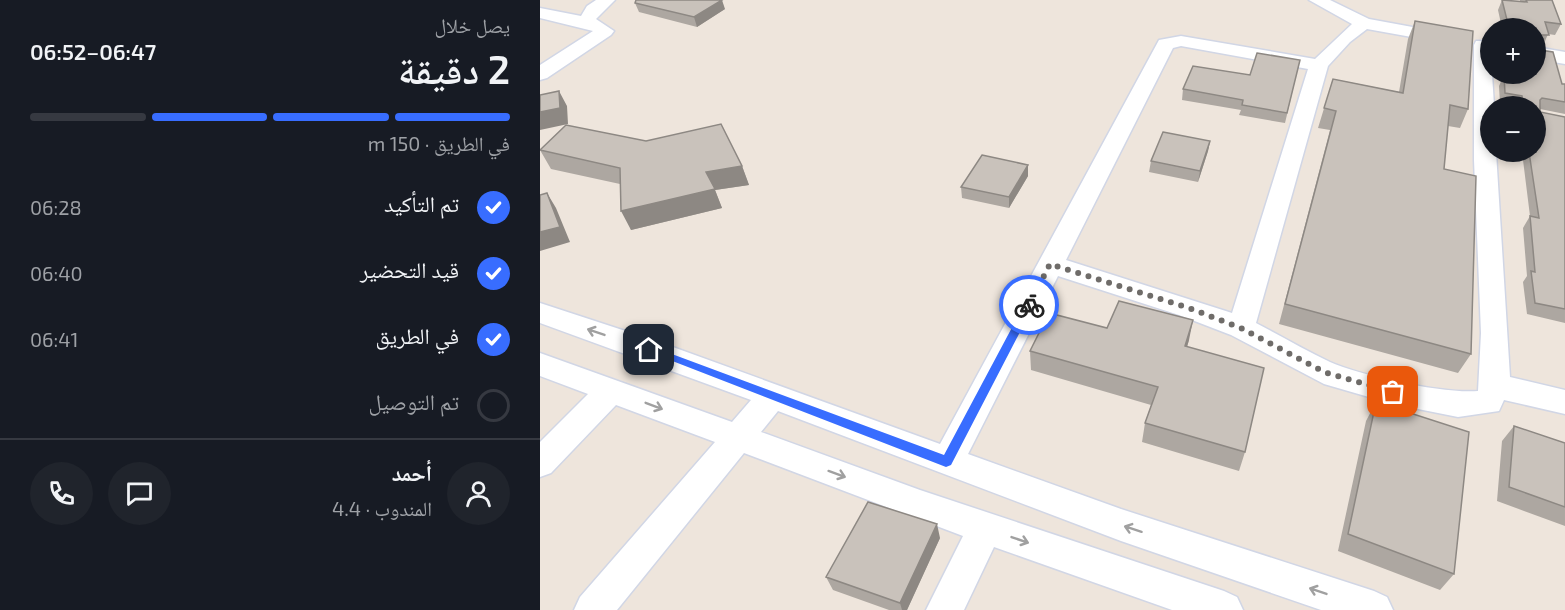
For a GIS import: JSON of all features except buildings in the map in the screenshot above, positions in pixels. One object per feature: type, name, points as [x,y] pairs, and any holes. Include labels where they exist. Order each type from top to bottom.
[{"type":"street","points":[[586,22],[593,10],[607,0]]},
{"type":"street","points":[[1320,1],[1364,23],[1480,44]]},
{"type":"street","points":[[540,13],[586,22],[600,26],[605,31],[540,74]]},
{"type":"street","points":[[1241,328],[1319,65],[1344,38],[1364,23]]},
{"type":"street","points":[[946,462],[1166,44],[1181,41],[1319,65]]},
{"type":"street","points":[[1546,55],[1565,58]]},
{"type":"street","points":[[1050,264],[1189,308],[1241,328],[1324,372],[1393,392],[1458,405],[1488,402],[1495,386],[1489,162]]},
{"type":"street","points":[[540,313],[649,350],[1121,525],[1374,610]]},
{"type":"street","points":[[540,363],[985,528],[1224,610]]},
{"type":"street","points":[[1495,386],[1565,402]]},
{"type":"street","points":[[540,464],[612,390]]},
{"type":"street","points":[[593,610],[772,397]]},
{"type":"street","points":[[945,610],[985,528]]},
{"type":"way so far","points":[[1029,305],[1050,264],[1189,308],[1241,328],[1324,372],[1393,392]]},
{"type":"route","points":[[649,350],[946,462],[1029,305]]}]
